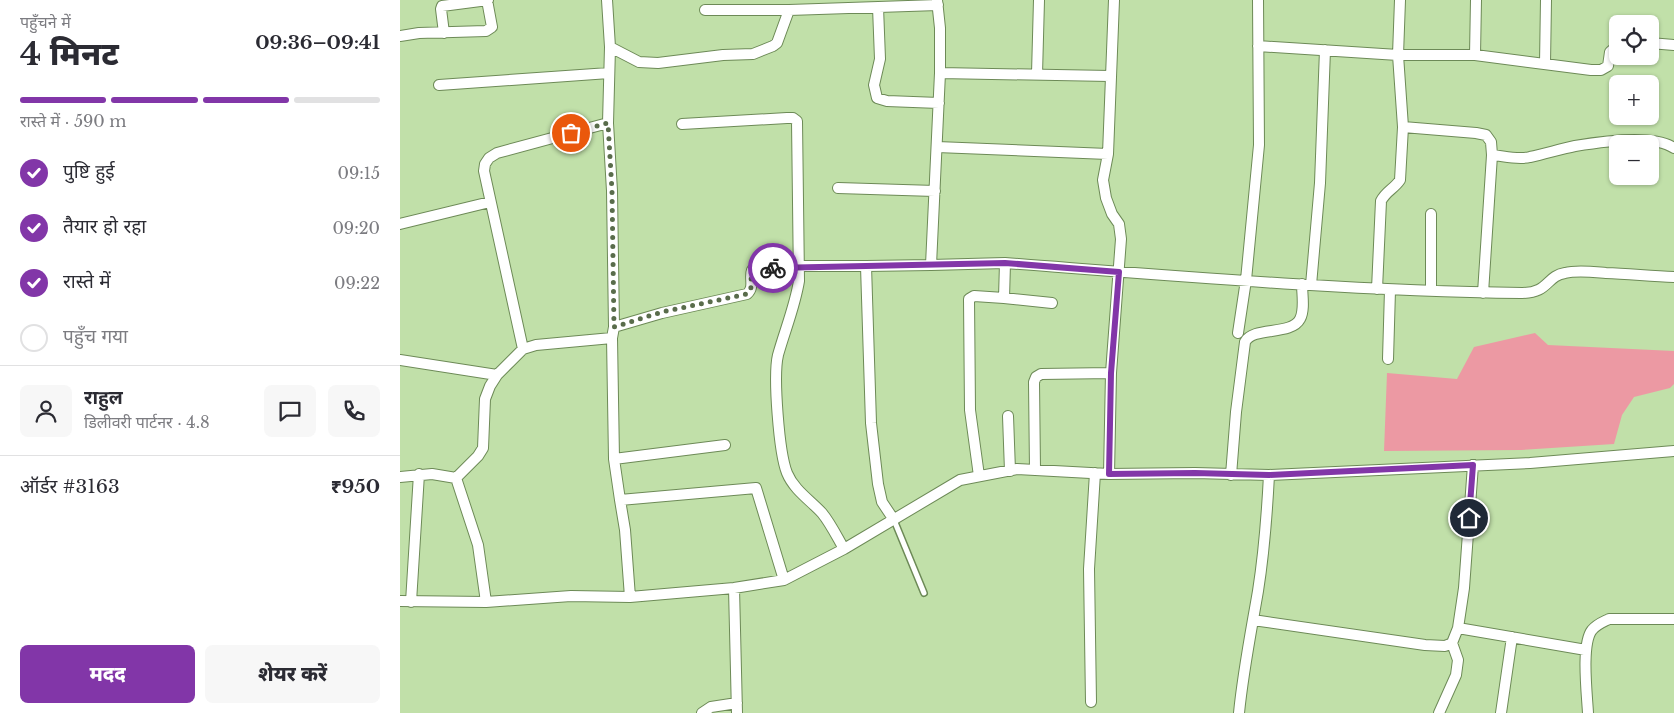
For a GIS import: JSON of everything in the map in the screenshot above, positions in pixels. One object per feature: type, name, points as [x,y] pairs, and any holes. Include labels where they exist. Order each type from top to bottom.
[{"type":"street","points":[[400,36],[419,33],[444,33],[490,30],[492,27],[488,0],[438,4],[444,33]]},
{"type":"street","points":[[607,0],[610,47],[608,123],[612,191],[614,459],[625,530],[630,597]]},
{"type":"street","points":[[1038,74],[1039,0]]},
{"type":"street","points":[[1109,474],[1111,373],[1121,239],[1119,224],[1112,214],[1106,198],[1104,180],[1108,154],[1114,0]]},
{"type":"street","points":[[1238,333],[1246,280],[1259,145],[1258,0]]},
{"type":"street","points":[[1377,289],[1381,201],[1386,192],[1395,187],[1400,180],[1403,127],[1398,55],[1400,0]]},
{"type":"street","points":[[1475,55],[1476,0]]},
{"type":"street","points":[[1545,64],[1546,0]]},
{"type":"street","points":[[705,10],[789,10],[817,5],[878,7],[937,2],[940,28],[940,73],[931,265]]},
{"type":"street","points":[[878,7],[880,58],[874,85],[877,98],[887,101],[939,103]]},
{"type":"street","points":[[610,47],[639,62],[658,63],[723,55],[753,54],[777,43],[789,10]]},
{"type":"street","points":[[1659,44],[1674,45]]},
{"type":"street","points":[[1258,46],[1398,55],[1475,55],[1591,70],[1601,70],[1608,66],[1609,59]]},
{"type":"street","points":[[1231,474],[1236,412],[1245,342],[1251,335],[1292,326],[1300,320],[1302,313],[1320,183],[1325,50]]},
{"type":"street","points":[[439,85],[609,73]]},
{"type":"street","points":[[940,73],[1110,76]]},
{"type":"street","points":[[682,124],[787,118],[793,118],[796,121],[799,281],[776,368],[783,459],[787,473],[795,485],[831,525],[844,549]]},
{"type":"street","points":[[523,349],[490,202],[484,172],[485,164],[497,152],[608,123]]},
{"type":"street","points":[[1403,127],[1476,133],[1486,135],[1491,142],[1492,155],[1483,293]]},
{"type":"street","points":[[1492,155],[1518,158],[1530,157],[1576,146],[1635,140],[1664,143],[1674,148]]},
{"type":"street","points":[[937,147],[1108,154]]},
{"type":"street","points":[[838,188],[935,191]]},
{"type":"street","points":[[400,224],[490,202]]},
{"type":"street","points":[[1431,214],[1431,290]]},
{"type":"street","points":[[614,327],[662,312],[747,294],[752,288],[752,270],[798,266],[1005,263],[1390,290],[1483,293],[1532,293],[1543,289],[1558,274],[1566,272],[1674,277]]},
{"type":"street","points":[[1004,298],[1005,263]]},
{"type":"street","points":[[866,266],[871,423],[882,502],[894,520]]},
{"type":"street","points":[[1388,359],[1390,290]]},
{"type":"street","points":[[979,476],[970,410],[969,299],[974,296],[1052,303]]},
{"type":"street","points":[[456,478],[478,456],[483,448],[485,398],[497,375],[523,349],[536,345],[612,338]]},
{"type":"street","points":[[400,360],[497,375]]},
{"type":"street","points":[[1035,470],[1034,382],[1036,377],[1041,374],[1111,373]]},
{"type":"street","points":[[1008,416],[1010,471]]},
{"type":"street","points":[[614,459],[725,445]]},
{"type":"street","points":[[400,601],[486,602],[571,596],[630,597],[734,588],[784,580],[844,549],[960,480],[1010,471],[1035,470],[1095,474],[1195,473],[1269,475],[1530,463],[1674,452]]},
{"type":"street","points":[[1439,713],[1456,675],[1458,660],[1452,643],[1458,628],[1464,588],[1473,465]]},
{"type":"street","points":[[411,602],[418,474]]},
{"type":"street","points":[[400,477],[432,474],[456,478]]},
{"type":"street","points":[[1092,702],[1089,570],[1095,474]]},
{"type":"street","points":[[1239,713],[1242,677],[1265,539],[1269,475]]},
{"type":"street","points":[[456,478],[478,546],[486,602]]},
{"type":"street","points":[[620,500],[756,488],[784,580]]},
{"type":"street","points":[[702,713],[711,707],[737,708],[734,588]]},
{"type":"street","points":[[1588,713],[1586,650],[1591,631],[1600,622],[1609,619],[1674,619]]},
{"type":"street","points":[[1253,620],[1425,645],[1445,646],[1452,643]]},
{"type":"street","points":[[1458,628],[1586,650]]},
{"type":"street","points":[[1501,713],[1512,637]]},
{"type":"lane","points":[[894,520],[924,593]]},
{"type":"shaded area","points":[[1535,333],[1548,345],[1674,351],[1674,384],[1670,388],[1634,397],[1622,415],[1614,444],[1521,450],[1384,451],[1387,373],[1457,379],[1474,347]]},
{"type":"way so far","points":[[571,133],[608,123],[612,191],[614,327],[662,312],[742,296],[747,294],[752,288],[752,270],[773,268]]},
{"type":"route","points":[[773,268],[1005,263],[1119,272],[1111,373],[1109,474],[1195,473],[1269,475],[1473,465],[1469,518]]}]
